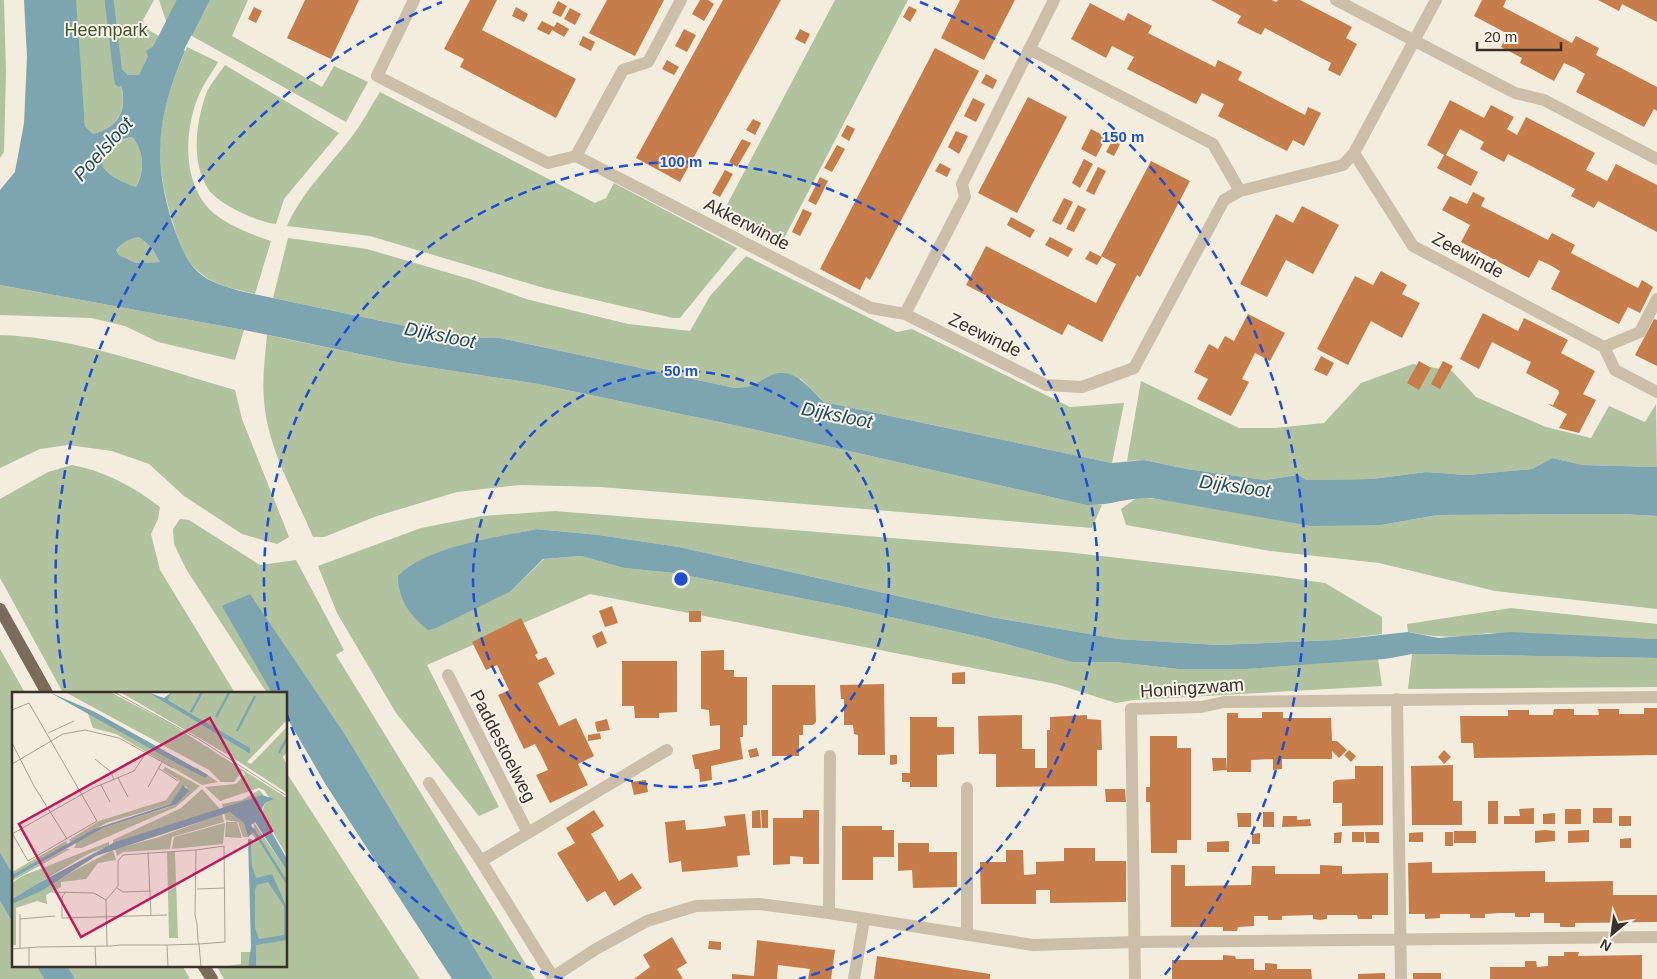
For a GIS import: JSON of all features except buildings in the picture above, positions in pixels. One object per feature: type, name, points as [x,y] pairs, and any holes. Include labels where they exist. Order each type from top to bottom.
[{"type":"main road","points":[[0,609],[46,692]]},
{"type":"main road","points":[[204,966],[212,979]]},
{"type":"street","points":[[414,0],[376,76],[548,163],[576,156],[623,70],[648,62],[681,0]]},
{"type":"street","points":[[905,314],[965,197],[962,184],[1054,0]]},
{"type":"street","points":[[1336,0],[1515,93],[1544,100],[1657,159]]},
{"type":"street","name":"Zeewinde","points":[[905,314],[1046,384],[1082,387],[1134,368],[1224,200],[1240,191],[1343,165],[1354,153],[1436,0]]},
{"type":"street","points":[[1029,49],[1213,144],[1240,191]]},
{"type":"street","name":"Zeewinde","points":[[1354,153],[1413,246],[1604,347]]},
{"type":"street","name":"Akkerwinde","points":[[576,156],[871,308],[905,314]]},
{"type":"street","points":[[1657,299],[1640,332],[1604,347],[1615,370],[1657,392]]},
{"type":"street","name":"Paddestoelweg","points":[[448,675],[528,833]]},
{"type":"street","name":"Honingzwam","points":[[1136,942],[1131,709],[1200,707],[1224,702],[1657,697]]},
{"type":"street","points":[[1397,699],[1401,979]]},
{"type":"street","name":"Paddestoelweg","points":[[481,860],[667,750]]},
{"type":"street","points":[[829,913],[830,756]]},
{"type":"street","points":[[429,784],[481,860],[554,978],[596,949],[647,921],[696,906],[759,904],[1032,945],[1400,938],[1657,937]]},
{"type":"street","points":[[967,788],[967,935]]},
{"type":"street","points":[[854,979],[864,919]]},
{"type":"street","points":[[1135,979],[1136,942]]},
{"type":"green space","points":[[0,0],[4,0],[6,72],[4,152],[0,158]]},
{"type":"green space","name":"Heempark","points":[[75,0],[154,0],[143,20],[145,28],[164,39],[147,51],[152,68],[141,75],[128,75],[119,66],[117,68],[122,90],[122,109],[119,117],[113,124],[93,134],[85,126]]},
{"type":"green space","points":[[159,0],[180,0],[170,23],[166,21]]},
{"type":"green space","points":[[210,0],[248,0],[232,36],[322,87],[334,66],[368,82],[346,122],[192,36]]},
{"type":"green space","points":[[835,0],[908,0],[779,248],[720,218]]},
{"type":"green space","points":[[187,47],[218,62],[199,95],[190,124],[188,155],[194,185],[201,198],[216,215],[247,232],[271,241],[255,294],[218,284],[205,277],[189,262],[179,243],[166,198],[160,154],[161,133],[169,92]]},
{"type":"green space","points":[[225,65],[339,133],[284,199],[276,224],[259,220],[228,206],[212,193],[202,176],[197,153],[200,117],[206,94]]},
{"type":"green space","points":[[380,92],[595,203],[606,198],[614,183],[737,248],[680,318],[673,318],[544,288],[370,236],[287,226],[293,213],[317,179],[357,130]]},
{"type":"green space","points":[[132,137],[139,148],[142,161],[141,174],[136,187],[114,177],[103,167],[108,151],[122,141]]},
{"type":"green space","points":[[139,237],[152,248],[160,262],[136,263],[119,255],[116,250],[121,245]]},
{"type":"green space","points":[[288,238],[367,249],[473,280],[526,299],[628,324],[690,331],[710,296],[746,256],[897,332],[912,329],[1070,407],[1124,403],[1112,463],[824,402],[801,379],[773,375],[752,388],[735,388],[500,338],[457,337],[273,298]]},
{"type":"green space","points":[[0,285],[244,330],[235,360],[158,342],[125,326],[91,318],[0,315]]},
{"type":"green space","points":[[0,335],[60,342],[119,355],[235,390],[242,419],[289,537],[277,544],[242,534],[184,496],[149,464],[112,451],[68,445],[40,449],[0,468]]},
{"type":"green space","points":[[267,335],[402,363],[538,384],[743,427],[1086,505],[1102,505],[1092,528],[601,487],[520,485],[457,492],[377,516],[324,537],[313,537],[270,436],[266,418],[263,384]]},
{"type":"green space","points":[[1413,364],[1452,371],[1476,397],[1546,427],[1591,438],[1609,406],[1645,422],[1656,404],[1657,467],[1583,465],[1552,458],[1532,469],[1467,475],[1426,472],[1372,479],[1307,480],[1298,475],[1265,480],[1187,469],[1144,460],[1127,461],[1141,381],[1239,428],[1275,428],[1324,423],[1361,383]]},
{"type":"green space","points":[[72,465],[96,471],[119,481],[160,507],[158,519],[151,534],[160,570],[234,692],[62,692],[0,578],[0,499],[48,472]]},
{"type":"green space","points":[[1138,497],[1381,525],[1438,515],[1621,514],[1657,516],[1657,609],[1495,591],[1379,563],[1270,551],[1126,525],[1121,509]]},
{"type":"green space","points":[[555,511],[1066,552],[1325,583],[1382,617],[1382,634],[1335,640],[1218,645],[1118,639],[991,617],[679,547],[599,535],[536,529],[474,543],[511,591],[544,559],[581,556],[624,568],[674,573],[841,606],[980,637],[1072,662],[1115,662],[1178,669],[1246,669],[1378,659],[1382,686],[1134,700],[1116,703],[1056,684],[590,594],[427,665],[499,807],[479,816],[396,713],[337,613],[318,566],[421,528],[482,516]]},
{"type":"green space","points":[[180,519],[189,520],[260,565],[296,560],[344,650],[336,655],[535,979],[493,979],[346,736],[304,675],[275,692],[266,692],[186,569],[174,544],[173,529]]},
{"type":"green space","points":[[1511,608],[1657,624],[1657,639],[1489,633],[1448,637],[1408,632],[1407,624]]},
{"type":"green space","points":[[0,649],[24,692],[12,692],[12,873],[0,852]]},
{"type":"green space","points":[[1412,654],[1657,658],[1657,687],[1408,689]]},
{"type":"green space","points":[[288,775],[420,979],[224,979],[217,966],[288,966]]},
{"type":"green space","points":[[0,901],[12,922],[12,966],[37,966],[44,979],[0,979]]},
{"type":"green space","points":[[68,966],[183,966],[190,979],[75,979]]},
{"type":"water","name":"Dijksloot","points":[[24,0],[76,0],[85,126],[93,134],[106,129],[115,122],[123,106],[121,85],[115,62],[128,75],[141,75],[152,68],[146,51],[164,39],[185,51],[169,95],[161,135],[160,156],[166,198],[179,242],[193,267],[208,279],[240,291],[457,337],[500,338],[735,388],[752,386],[772,375],[787,374],[801,380],[824,402],[1112,463],[1144,460],[1187,469],[1265,480],[1298,475],[1307,480],[1372,479],[1426,472],[1467,475],[1532,469],[1552,458],[1583,465],[1657,467],[1657,516],[1621,514],[1438,515],[1381,525],[1311,526],[1151,498],[1086,505],[743,427],[538,384],[402,363],[244,330],[0,285],[0,190],[15,172],[24,123],[27,57]],"holes":[[[132,137],[139,148],[142,161],[141,175],[136,187],[114,177],[103,167],[108,151],[122,140]],[[139,237],[152,248],[160,262],[136,263],[119,255],[116,250],[121,245]]]},
{"type":"water","points":[[180,0],[210,0],[192,36],[170,23]]},
{"type":"water","points":[[536,529],[599,535],[679,547],[991,617],[1118,639],[1218,645],[1335,640],[1408,632],[1439,638],[1510,632],[1657,639],[1657,658],[1412,654],[1385,659],[1246,669],[1178,669],[1115,662],[1072,662],[980,637],[841,606],[674,573],[624,568],[581,556],[543,559],[511,591],[436,628],[428,630],[406,606],[400,592],[398,576],[426,557],[482,540]]},
{"type":"water","points":[[250,594],[346,736],[493,979],[452,979],[326,785],[288,719],[288,692],[271,692],[222,606]]},
{"type":"water","points":[[0,852],[12,873],[12,922],[0,901]]},
{"type":"water","points":[[37,966],[68,966],[75,979],[44,979]]},
{"type":"waterway","points":[[109,0],[119,82]]},
{"type":"waterway","name":"Poelsloot","points":[[154,77],[193,0]]}]
